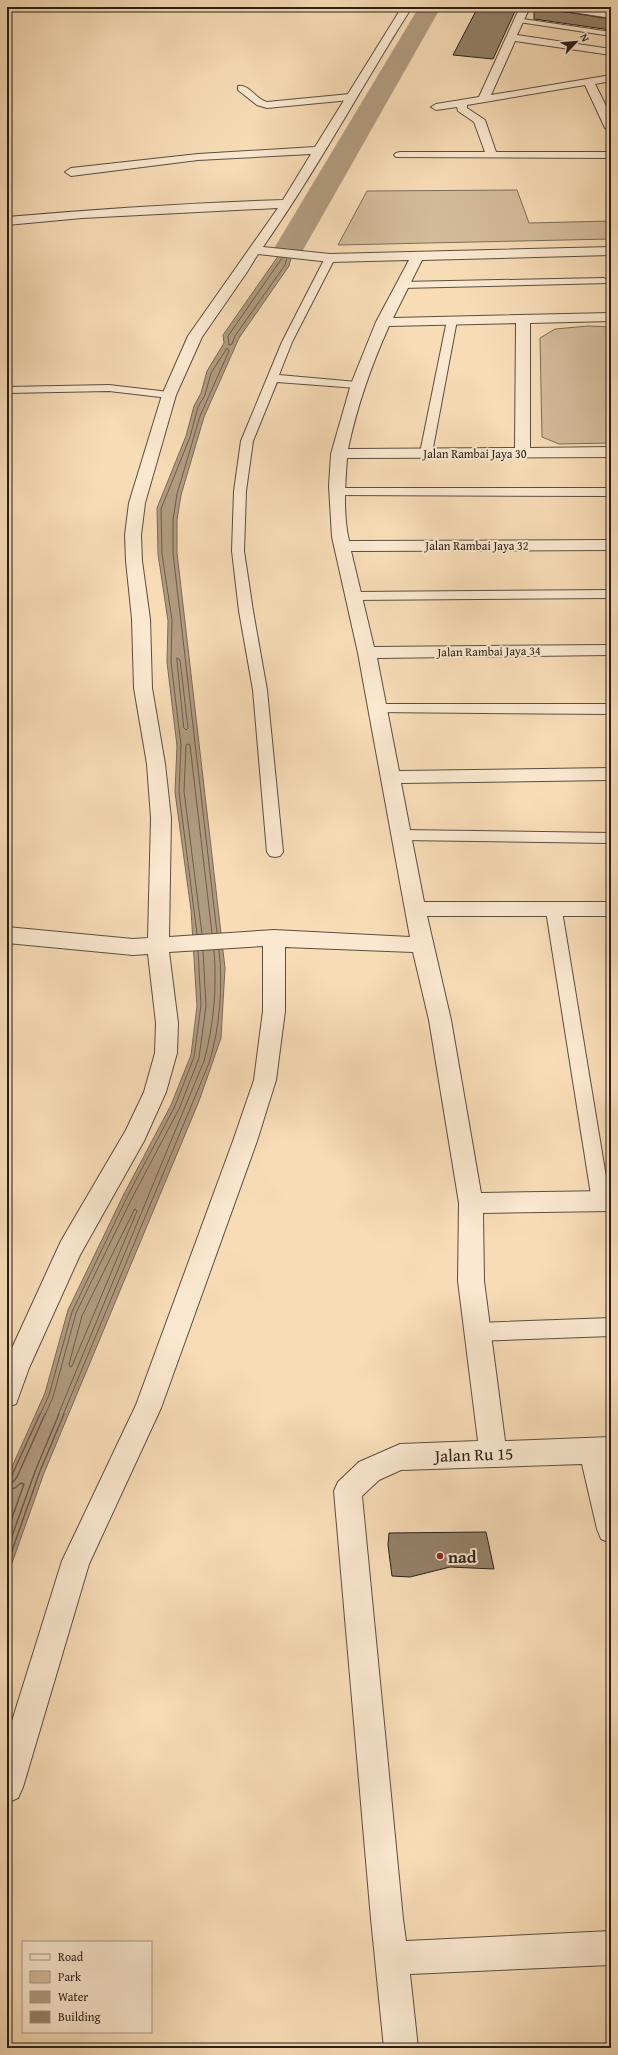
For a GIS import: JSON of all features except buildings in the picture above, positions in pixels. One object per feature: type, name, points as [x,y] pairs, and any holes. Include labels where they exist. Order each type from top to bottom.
[{"type":"street","points":[[7,1395],[16,1368],[70,1249],[136,1134],[155,1092],[166,1053],[167,1023],[158,944],[161,818],[156,764],[143,688],[141,619],[134,561],[133,535],[137,503],[155,448],[169,395],[195,336],[241,272],[247,260],[260,251],[350,98],[407,7]]},
{"type":"street","points":[[484,98],[525,7]]},
{"type":"street","points":[[559,7],[611,15]]},
{"type":"street","points":[[511,37],[611,52]]},
{"type":"street","points":[[436,107],[611,78]]},
{"type":"street","points":[[589,82],[610,123]]},
{"type":"street","points":[[462,102],[462,109],[479,120],[492,155]]},
{"type":"street","points":[[71,172],[198,157],[320,150]]},
{"type":"street","points":[[400,155],[611,155]]},
{"type":"street","points":[[7,221],[106,212],[214,206],[287,204]]},
{"type":"street","points":[[260,251],[330,258],[611,250]]},
{"type":"street","points":[[417,256],[383,322],[357,385],[339,454],[337,492],[338,523],[352,596],[367,653],[401,835],[417,909],[422,945],[440,1020],[471,1203],[471,1281],[493,1453]]},
{"type":"street","points":[[383,322],[611,317]]},
{"type":"street","points":[[522,452],[523,319]]},
{"type":"street","name":"Jalan Rambai Jaya 30","points":[[339,454],[611,452]]},
{"type":"street","name":"Jalan Rambai Jaya 32","points":[[342,546],[611,545]]},
{"type":"street","name":"Jalan Rambai Jaya 34","points":[[367,653],[611,650]]},
{"type":"street","points":[[391,777],[611,774]]},
{"type":"street","points":[[417,909],[554,911],[611,910]]},
{"type":"street","points":[[7,935],[133,947],[184,942],[265,938],[422,945]]},
{"type":"street","points":[[7,1788],[76,1561],[148,1408],[245,1141],[265,1080],[274,1011],[265,938]]},
{"type":"street","points":[[471,1203],[606,1201]]},
{"type":"street","points":[[602,1450],[611,1529]]},
{"type":"street","name":"Jalan Ru 15","points":[[391,1958],[348,1490],[369,1471],[400,1457],[602,1450]]},
{"type":"street","points":[[401,2048],[391,1958],[611,1948]]},
{"type":"lane","points":[[519,20],[611,34]]},
{"type":"lane","points":[[240,88],[260,103],[267,105],[350,98]]},
{"type":"lane","points":[[275,852],[260,690],[246,611],[238,551],[240,491],[247,441],[286,342],[330,258]]},
{"type":"lane","points":[[402,285],[604,281]]},
{"type":"lane","points":[[426,453],[452,320]]},
{"type":"lane","points":[[273,378],[357,385]]},
{"type":"lane","points":[[7,390],[109,388],[169,395]]},
{"type":"lane","points":[[337,492],[611,492]]},
{"type":"lane","points":[[352,596],[611,594]]},
{"type":"lane","points":[[377,709],[611,709]]},
{"type":"lane","points":[[401,835],[611,838]]},
{"type":"lane","points":[[554,911],[606,1201]]},
{"type":"lane","points":[[477,1332],[611,1327]]},
{"type":"green space","points":[[517,190],[529,223],[611,221],[611,239],[338,245],[367,191]]},
{"type":"green space","points":[[588,326],[611,327],[611,443],[559,444],[542,437],[540,338],[555,329]]},
{"type":"water","points":[[288,242],[295,243],[289,266],[239,338],[204,417],[181,495],[177,520],[177,553],[225,968],[221,1038],[199,1101],[44,1473],[7,1577],[7,1478],[45,1393],[68,1310],[124,1194],[171,1105],[191,1055],[197,1006],[191,910],[175,792],[177,746],[167,662],[168,621],[158,554],[157,508],[186,436],[194,406],[201,393],[207,371],[224,343],[223,335]]},
{"type":"waterway","points":[[288,250],[430,7]]},
{"type":"place","name":"nad","points":[[440,1556]]}]
